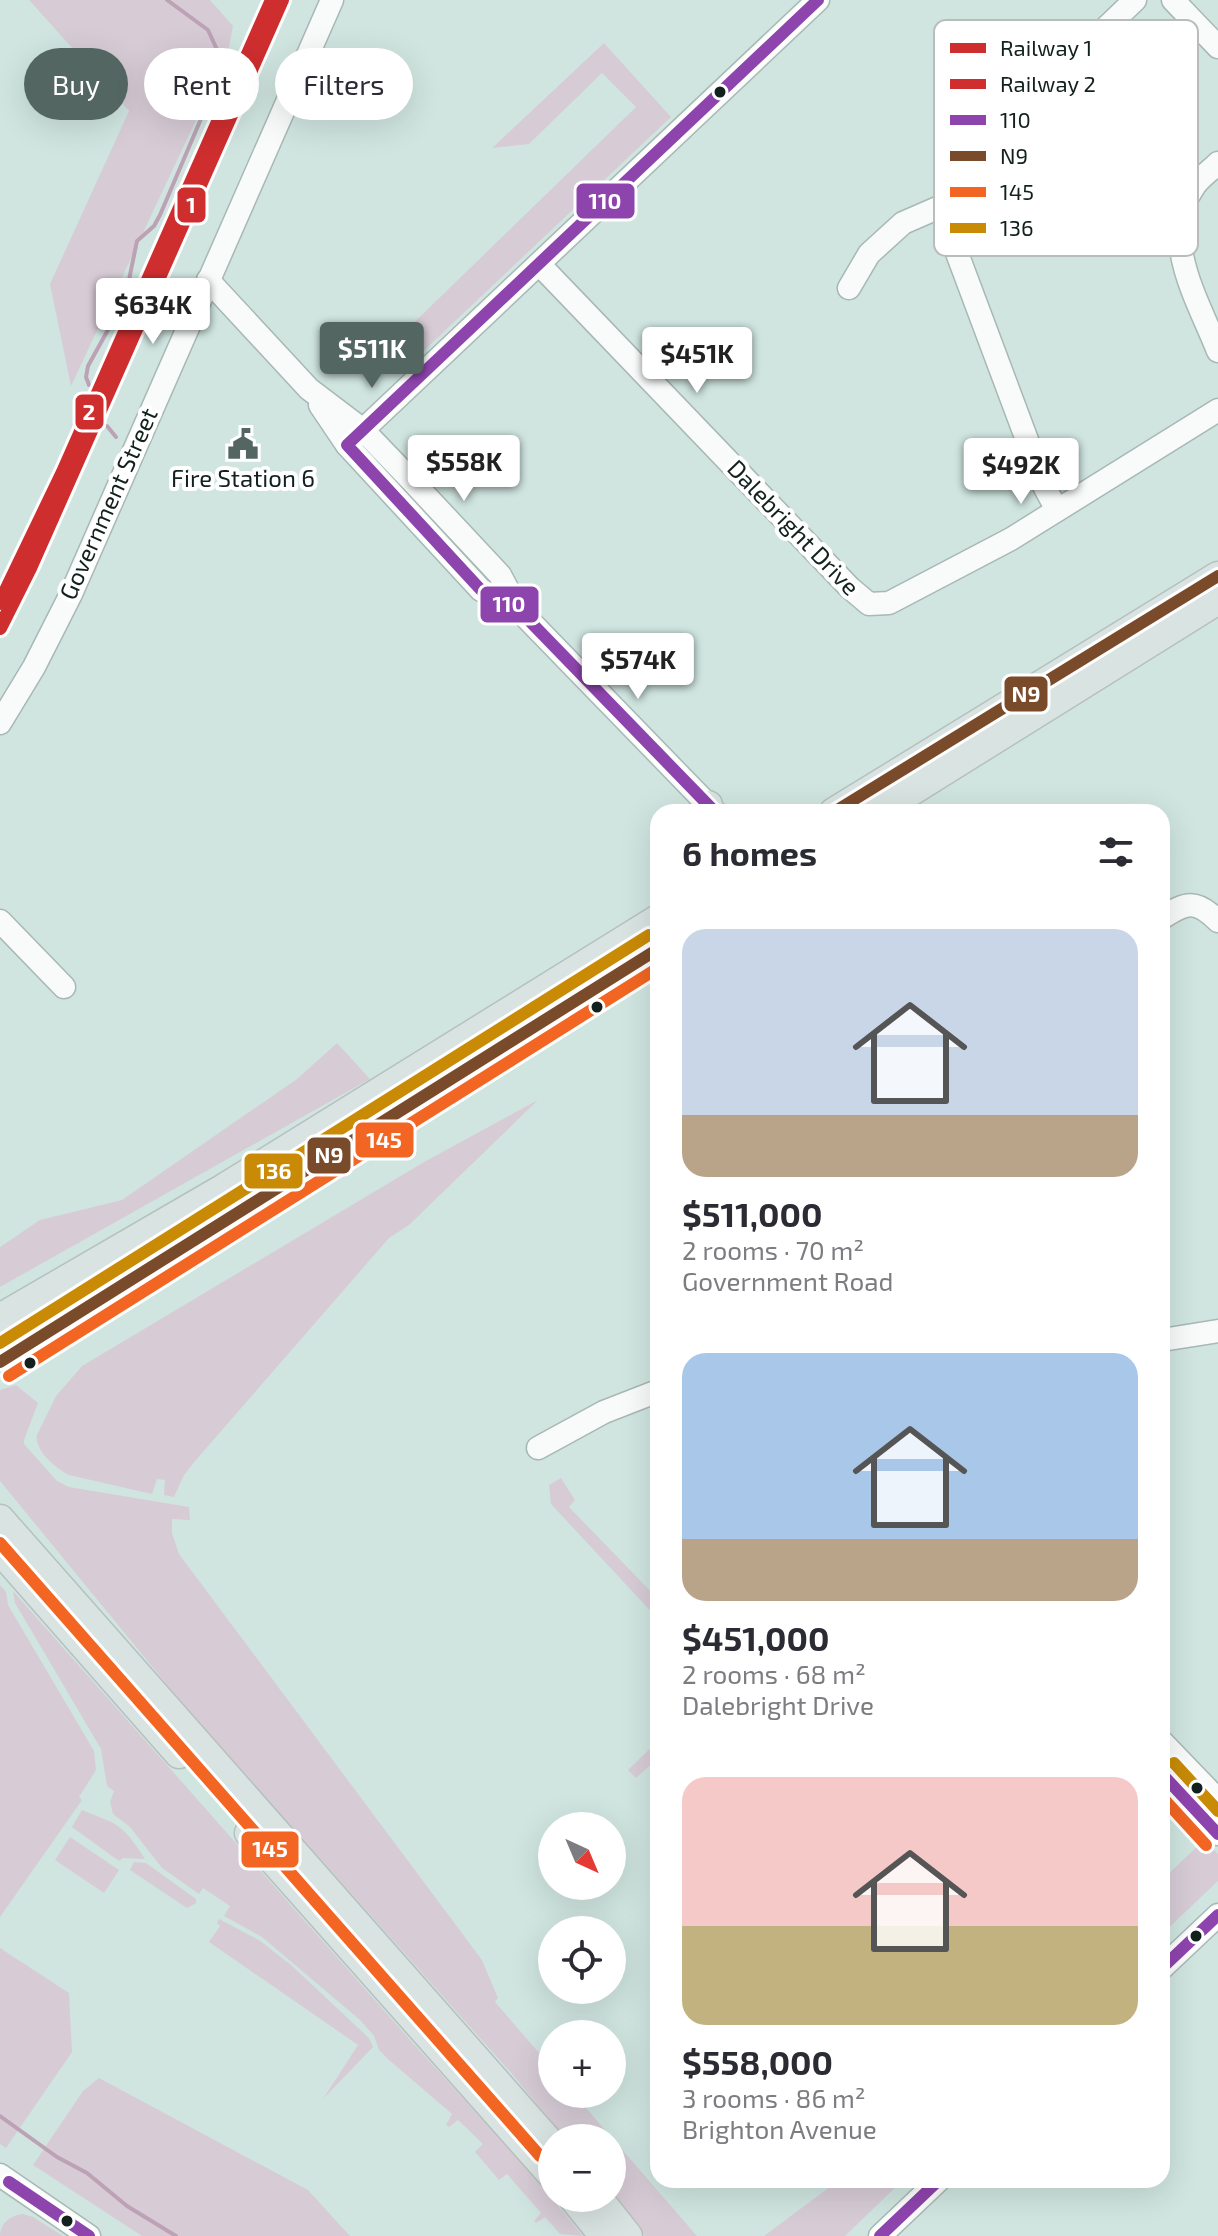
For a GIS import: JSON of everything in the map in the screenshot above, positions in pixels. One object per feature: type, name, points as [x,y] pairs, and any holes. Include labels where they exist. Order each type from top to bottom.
[{"type":"main road","points":[[847,804],[1218,576]]},
{"type":"main road","points":[[891,804],[1218,600]]},
{"type":"main road","points":[[0,1318],[224,1188],[650,924]]},
{"type":"main road","points":[[0,1362],[650,954]]},
{"type":"main road","points":[[2,1528],[538,2129]]},
{"type":"main road","points":[[2,1528],[538,2159]]},
{"type":"main road","points":[[584,2212],[604,2236]]},
{"type":"main road","points":[[609,2212],[628,2236]]},
{"type":"street","name":"Government Street","points":[[0,723],[28,678],[71,594],[332,0]]},
{"type":"street","points":[[355,437],[818,0]]},
{"type":"street","points":[[1114,20],[1135,0]]},
{"type":"street","points":[[1173,0],[1192,20]]},
{"type":"street","points":[[1198,26],[1218,47]]},
{"type":"street","points":[[1198,183],[1218,163]]},
{"type":"street","points":[[849,288],[869,254],[903,223],[934,209]]},
{"type":"street","points":[[958,256],[1045,488],[1057,510]]},
{"type":"street","points":[[1181,256],[1218,351]]},
{"type":"street","name":"Dalebright Drive","points":[[539,264],[850,588],[869,604],[889,603],[1011,539],[1218,410]]},
{"type":"street","points":[[208,280],[355,437],[500,575],[518,609],[705,804]]},
{"type":"street","points":[[1170,913],[1188,905],[1204,909],[1218,921]]},
{"type":"street","points":[[0,921],[64,987]]},
{"type":"street","points":[[1170,1339],[1218,1331]]},
{"type":"street","points":[[538,1448],[604,1412],[650,1394]]},
{"type":"street","points":[[1170,1750],[1218,1800]]},
{"type":"street","points":[[1170,1783],[1218,1834]]},
{"type":"street","points":[[1170,1960],[1218,1915]]},
{"type":"street","points":[[3,2184],[89,2236]]},
{"type":"street","points":[[880,2236],[931,2188]]},
{"type":"shaded area","points":[[29,0],[210,0],[233,26],[229,48],[144,48],[144,120],[196,120],[71,386],[50,284],[125,120],[128,120],[129,111],[128,48],[72,48]]},
{"type":"shaded area","points":[[604,43],[671,117],[415,359],[397,339],[636,107],[602,73],[529,144],[492,148]]},
{"type":"shaded area","points":[[337,1043],[370,1079],[0,1287],[0,1247],[40,1220],[122,1200],[297,1079]]},
{"type":"shaded area","points":[[538,1100],[409,1225],[389,1238],[196,1460],[184,1475],[174,1497],[164,1495],[165,1480],[157,1479],[152,1494],[69,1475],[42,1453],[37,1435],[56,1396],[82,1366],[424,1162]]},
{"type":"shaded area","points":[[16,1385],[38,1403],[24,1444],[57,1481],[69,1487],[189,1507],[190,1520],[172,1519],[172,1533],[179,1554],[482,1960],[498,1998],[495,2002],[538,2052],[538,2105],[186,1708],[0,1481],[0,1390]]},
{"type":"shaded area","points":[[561,1478],[575,1500],[569,1507],[650,1591],[650,1610],[551,1504],[549,1485]]},
{"type":"shaded area","points":[[0,1585],[6,1592],[8,1605],[94,1751],[96,1770],[79,1797],[82,1800],[0,1917]]},
{"type":"shaded area","points":[[13,1591],[536,2179],[538,2210],[507,2174],[499,2180],[475,2152],[483,2144],[458,2120],[449,2127],[446,2125],[452,2114],[379,2050],[374,2036],[360,2020],[262,1937],[224,1916],[230,1906],[203,1888],[199,1894],[162,1868],[130,1827],[113,1814],[110,1802],[114,1791],[107,1786],[101,1749],[15,1603]]},
{"type":"shaded area","points":[[650,1749],[650,1765],[636,1778],[628,1770]]},
{"type":"shaded area","points":[[82,1810],[119,1827],[145,1859],[123,1858],[119,1861],[72,1827]]},
{"type":"shaded area","points":[[70,1837],[119,1870],[104,1893],[55,1860]]},
{"type":"shaded area","points":[[1204,1840],[1218,1854],[1218,1881],[1170,1926],[1170,1872]]},
{"type":"shaded area","points":[[134,1862],[146,1863],[196,1899],[196,1903],[187,1908],[130,1870]]},
{"type":"shaded area","points":[[219,1919],[259,1940],[291,1965],[369,2038],[373,2047],[323,2099],[358,2045],[209,1942],[220,1926],[217,1923]]},
{"type":"shaded area","points":[[0,1948],[69,1993],[72,2052],[6,2148],[0,2144]]},
{"type":"shaded area","points":[[99,2078],[308,2190],[350,2236],[142,2236],[33,2165],[83,2091]]},
{"type":"shaded area","points":[[540,2108],[586,2108],[600,2124],[553,2124]]},
{"type":"shaded area","points":[[626,2154],[650,2182],[650,2188],[655,2188],[697,2236],[645,2236],[625,2212]]},
{"type":"shaded area","points":[[828,2188],[895,2188],[845,2236],[764,2236]]},
{"type":"shaded area","points":[[563,2212],[583,2236],[560,2234],[545,2217],[536,2223],[534,2221],[541,2213]]},
{"type":"shaded area","points":[[23,2214],[63,2236],[0,2236],[7,2220]]},
{"type":"waterway","points":[[89,385],[86,377],[88,366],[125,299],[137,241],[154,226],[160,215],[212,93],[212,78],[219,54],[208,30],[167,0]]},
{"type":"waterway","points":[[107,426],[116,437]]},
{"type":"waterway","points":[[0,2116],[57,2157],[87,2173],[127,2206],[176,2236]]},
{"type":"rail line","name":"2","points":[[0,603],[63,472],[272,0]]},
{"type":"rail line","name":"1","points":[[0,628],[31,566],[282,0]]},
{"type":"transit line","name":"110","points":[[707,804],[518,609],[481,590],[347,445],[818,0]]},
{"type":"transit line","name":"N9","points":[[847,804],[1218,576]]},
{"type":"transit line","name":"136","points":[[0,1343],[649,935]]},
{"type":"transit line","name":"N9","points":[[0,1362],[650,954]]},
{"type":"transit line","name":"145","points":[[9,1376],[650,973]]},
{"type":"transit line","name":"145","points":[[0,1543],[538,2154]]},
{"type":"transit line","name":"136","points":[[1174,1763],[1218,1811]]},
{"type":"transit line","name":"110","points":[[1170,1783],[1218,1834]]},
{"type":"transit line","name":"145","points":[[1170,1806],[1206,1845]]},
{"type":"transit line","name":"110","points":[[1170,1960],[1218,1915]]},
{"type":"transit line","name":"110","points":[[9,2182],[89,2236]]},
{"type":"transit line","name":"110","points":[[880,2236],[931,2188]]},
{"type":"place","name":"Fire Station 6","points":[[243,444]]}]
